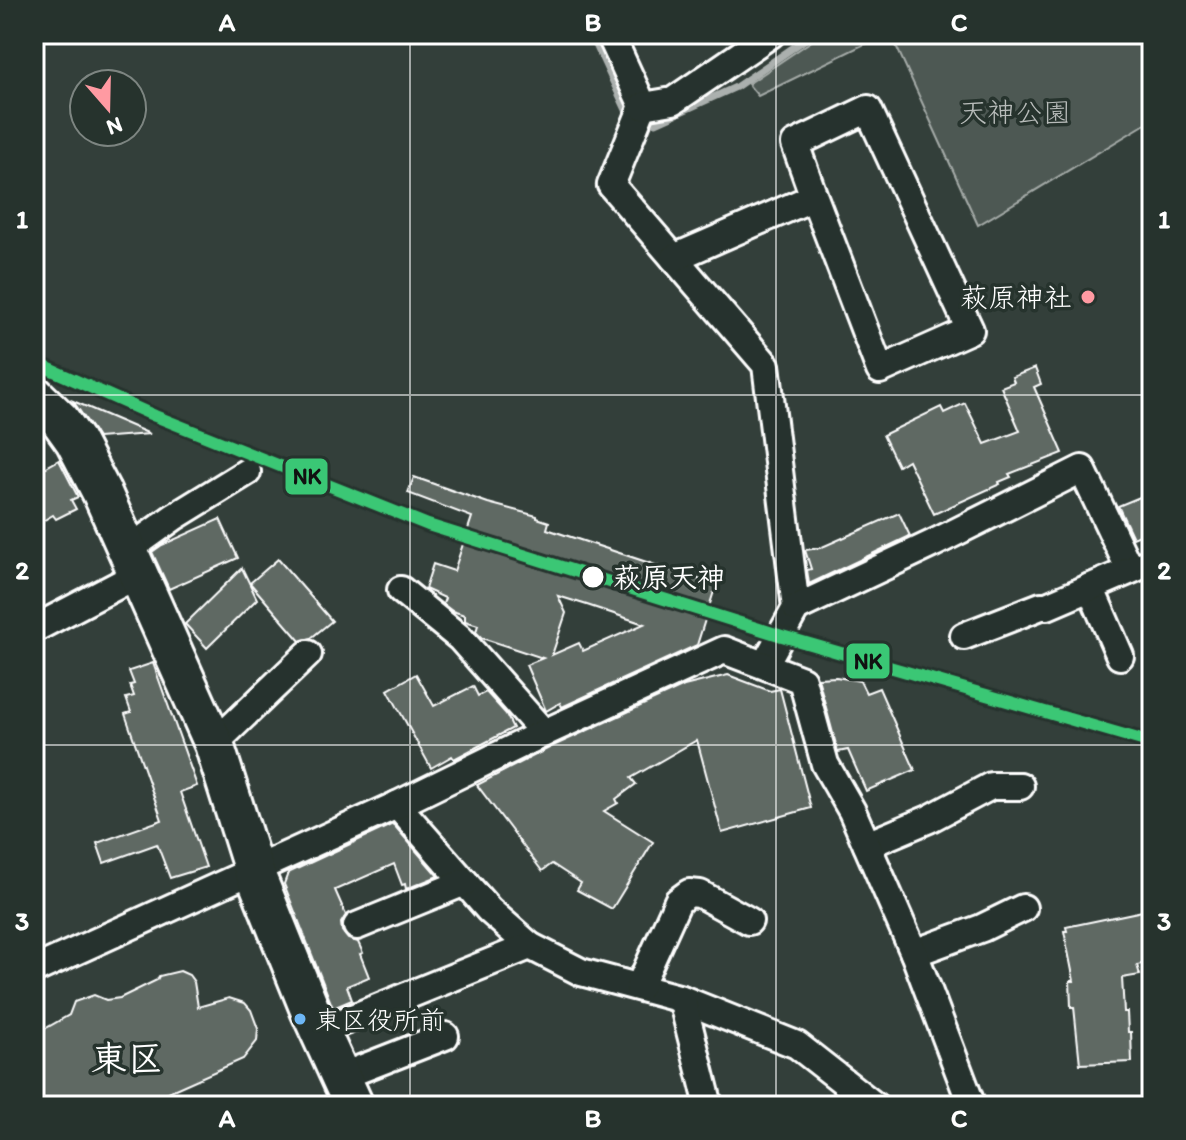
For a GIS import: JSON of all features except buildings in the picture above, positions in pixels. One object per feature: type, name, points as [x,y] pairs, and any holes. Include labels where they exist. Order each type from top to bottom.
[{"type":"street","points":[[610,34],[643,106],[611,185],[766,365],[796,608]]},
{"type":"street","points":[[643,106],[673,101],[771,34]]},
{"type":"street","points":[[868,109],[970,330],[880,370],[814,197],[795,144],[868,109]]},
{"type":"street","points":[[674,258],[814,197]]},
{"type":"street","points":[[34,395],[60,420],[75,441],[133,562],[214,744],[254,871],[347,1091],[445,1036]]},
{"type":"street","points":[[765,664],[796,608],[1082,469],[1141,566],[1047,606],[964,636]]},
{"type":"street","points":[[34,629],[133,562],[174,517],[247,472]]},
{"type":"street","points":[[1090,587],[1120,656]]},
{"type":"street","points":[[401,590],[460,638],[544,733]]},
{"type":"street","points":[[34,970],[397,805],[724,650],[802,680],[825,764],[852,811],[914,953],[972,1106]]},
{"type":"street","points":[[214,744],[308,654]]},
{"type":"street","points":[[867,845],[929,819],[991,786],[1020,786]]},
{"type":"street","points":[[397,805],[489,910],[530,946],[581,972],[682,999],[797,1045],[875,1106]]},
{"type":"street","points":[[357,926],[465,882]]},
{"type":"street","points":[[639,987],[678,901],[689,893],[700,894],[749,921]]},
{"type":"street","points":[[914,953],[982,928],[1023,908]]},
{"type":"street","points":[[320,1031],[530,946]]},
{"type":"street","points":[[682,999],[709,1106]]},
{"type":"green space","name":"天神公園","points":[[822,34],[1152,34],[1152,120],[978,225],[894,41],[879,37],[758,96],[748,84]]},
{"type":"waterway","points":[[591,34],[627,112]]},
{"type":"waterway","points":[[656,123],[736,87],[813,34]]},
{"type":"transit line","name":"NK","points":[[34,362],[155,416],[428,525],[782,636],[1152,743]]},
{"type":"place","name":"萩原神社","points":[[1088,297]]},
{"type":"place","name":"萩原天神","points":[[593,577]]},
{"type":"place","name":"東区役所前","points":[[300,1019]]},
{"type":"district","name":"東区","points":[[127,1058]]}]
